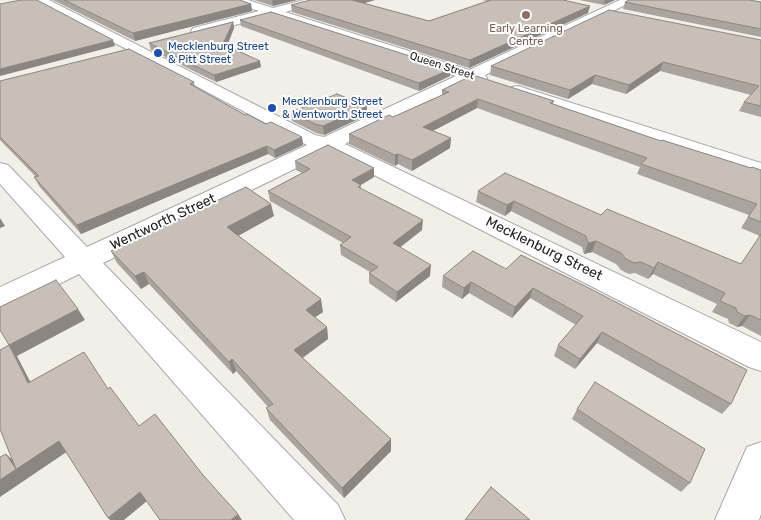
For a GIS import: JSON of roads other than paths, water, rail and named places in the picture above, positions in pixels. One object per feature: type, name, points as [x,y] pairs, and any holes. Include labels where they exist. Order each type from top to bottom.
[{"type":"street","points":[[40,0],[132,48]]},
{"type":"street","name":"Queen Street","points":[[236,0],[761,170]]},
{"type":"street","points":[[188,34],[317,0]]},
{"type":"street","points":[[588,8],[605,11]]},
{"type":"street","name":"Wentworth Street","points":[[0,300],[605,11],[627,8]]},
{"type":"street","points":[[114,53],[151,43]]},
{"type":"street","name":"Mecklenburg Street","points":[[132,48],[308,139],[342,149],[761,357]]},
{"type":"street","points":[[0,170],[323,520]]},
{"type":"street","points":[[737,520],[761,461]]},
{"type":"place","name":"Early Learning Centre","points":[[526,15]]},
{"type":"place","name":"Mecklenburg Street & Pitt Street","points":[[158,53]]},
{"type":"place","name":"Mecklenburg Street & Wentworth Street","points":[[272,108]]}]
